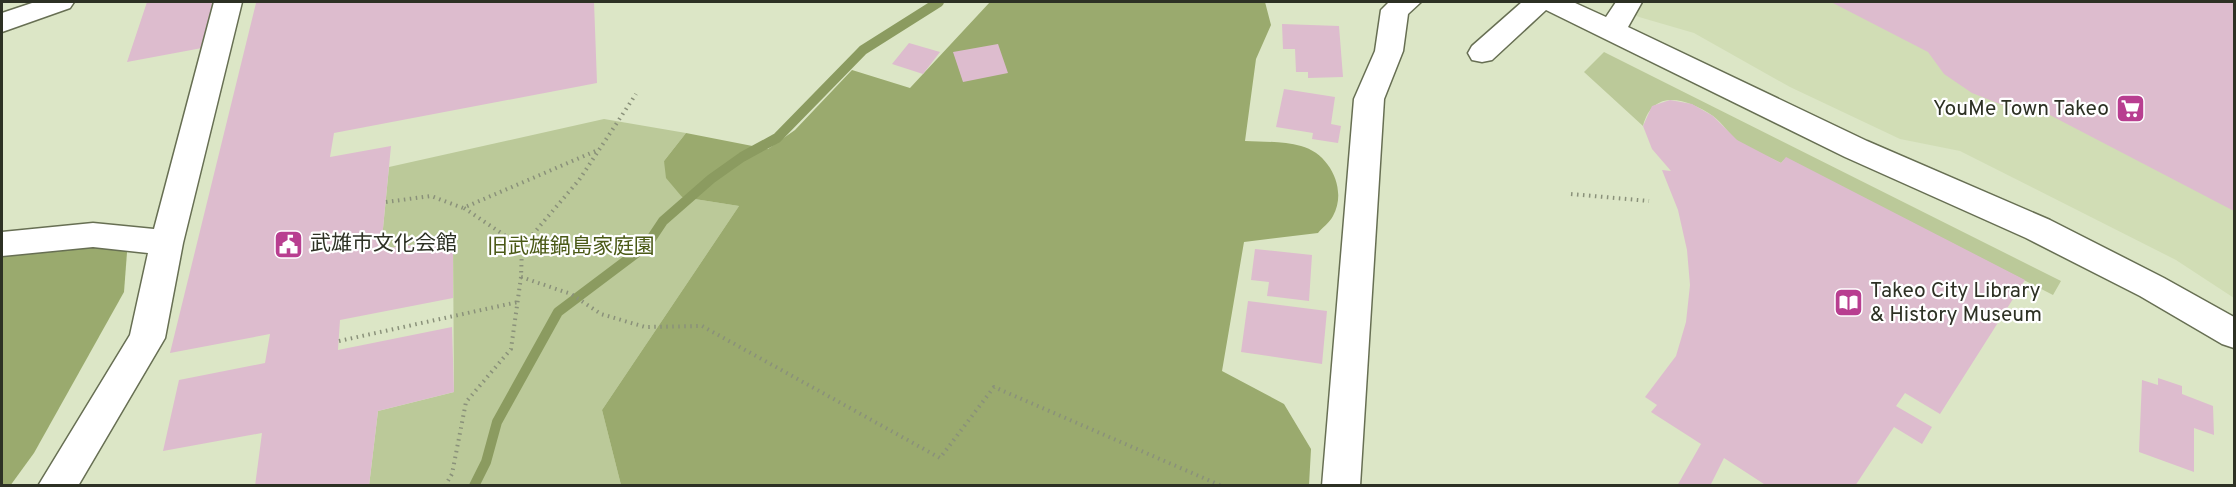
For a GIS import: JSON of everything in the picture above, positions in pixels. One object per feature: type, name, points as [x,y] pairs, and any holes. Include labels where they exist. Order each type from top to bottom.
[{"type":"street","points":[[2,23],[60,2]]},
{"type":"street","points":[[57,486],[147,338],[167,243],[228,2]]},
{"type":"street","points":[[1341,486],[1369,99],[1389,51],[1395,10],[1407,2]]},
{"type":"street","points":[[1482,53],[1538,2]]},
{"type":"street","points":[[1552,2],[1856,149],[2028,224],[2152,286],[2235,334]]},
{"type":"street","points":[[1612,30],[1629,2]]},
{"type":"street","points":[[2,244],[93,235],[167,243]]},
{"type":"path","points":[[445,486],[452,474],[466,402],[512,349],[521,277],[522,247],[579,180],[636,94]]},
{"type":"path","points":[[463,208],[599,150]]},
{"type":"path","points":[[1570,194],[1649,201]]},
{"type":"path","points":[[386,202],[431,196],[463,208],[522,247]]},
{"type":"path","points":[[521,277],[572,294],[578,301],[601,314],[645,327],[702,326],[940,458],[994,387],[1222,486]]},
{"type":"path","points":[[339,341],[518,302]]},
{"type":"shaded area","points":[[990,2],[1265,2],[1271,25],[1256,59],[1245,141],[1294,144],[1320,156],[1327,164],[1337,184],[1337,206],[1332,218],[1318,233],[1244,242],[1222,371],[1284,404],[1311,449],[1309,485],[621,485],[602,410],[739,206],[682,197],[666,178],[664,161],[686,133],[768,149],[795,130],[852,70],[910,88]]},
{"type":"shaded area","points":[[1607,2],[2234,2],[2234,298],[2176,260],[1960,151],[1900,139],[1790,87],[1694,33],[1639,17]]},
{"type":"shaded area","points":[[129,226],[124,292],[34,453],[10,486],[2,485],[2,232]]},
{"type":"green space","points":[[1604,52],[2061,281],[2053,295],[1786,158],[1781,163],[1749,148],[1736,139],[1713,116],[1683,101],[1663,101],[1655,106],[1648,114],[1643,126],[1584,72]]},
{"type":"green space","name":"旧武雄鍋島家庭園","points":[[604,119],[686,133],[664,161],[682,197],[739,206],[602,410],[621,485],[369,486],[378,411],[454,392],[453,240],[381,249],[389,167]]},
{"type":"building","points":[[147,2],[215,2],[202,48],[127,62]]},
{"type":"building","name":"武雄市文化会館","points":[[594,2],[597,83],[334,133],[330,157],[391,146],[381,249],[453,240],[453,298],[340,320],[338,350],[452,327],[454,392],[378,411],[369,486],[255,486],[262,433],[163,451],[179,380],[265,363],[270,334],[170,353],[256,3]]},
{"type":"building","name":"YouMe Town Takeo","points":[[1831,2],[2234,2],[2234,211],[2044,112],[2005,106],[1972,93],[1944,74],[1928,52]]},
{"type":"building","points":[[1282,24],[1339,26],[1343,77],[1308,78],[1308,72],[1296,72],[1295,49],[1283,49]]},
{"type":"building","points":[[909,43],[940,52],[923,74],[892,64]]},
{"type":"building","points":[[998,44],[1008,73],[963,82],[953,52]]},
{"type":"building","points":[[1284,89],[1335,97],[1331,124],[1341,126],[1338,143],[1312,139],[1313,133],[1276,127]]},
{"type":"building","name":"Takeo City Library & History Museum","points":[[1670,100],[1692,104],[1713,116],[1737,140],[1781,163],[1786,157],[2025,280],[1940,414],[1905,393],[1896,406],[1932,427],[1922,444],[1894,427],[1855,486],[1767,486],[1724,458],[1710,486],[1677,486],[1701,444],[1651,412],[1657,405],[1645,397],[1676,356],[1686,322],[1690,285],[1687,250],[1678,210],[1662,170],[1671,171],[1652,149],[1643,126],[1652,106]]},
{"type":"building","points":[[1255,249],[1312,255],[1309,301],[1267,296],[1269,282],[1251,280]]},
{"type":"building","points":[[1248,301],[1327,311],[1322,364],[1241,352]]},
{"type":"building","points":[[2158,378],[2182,386],[2182,394],[2213,406],[2214,435],[2194,428],[2194,472],[2139,452],[2142,380],[2158,385]]},
{"type":"waterway","points":[[474,486],[486,462],[497,422],[558,312],[647,245],[663,221],[711,179],[742,157],[777,138],[863,50],[939,2]]},
{"type":"place","name":"YouMe Town Takeo","points":[[2130,109]]},
{"type":"place","name":"武雄市文化会館","points":[[289,244]]},
{"type":"place","name":"Takeo City Library & History Museum","points":[[1849,303]]}]
